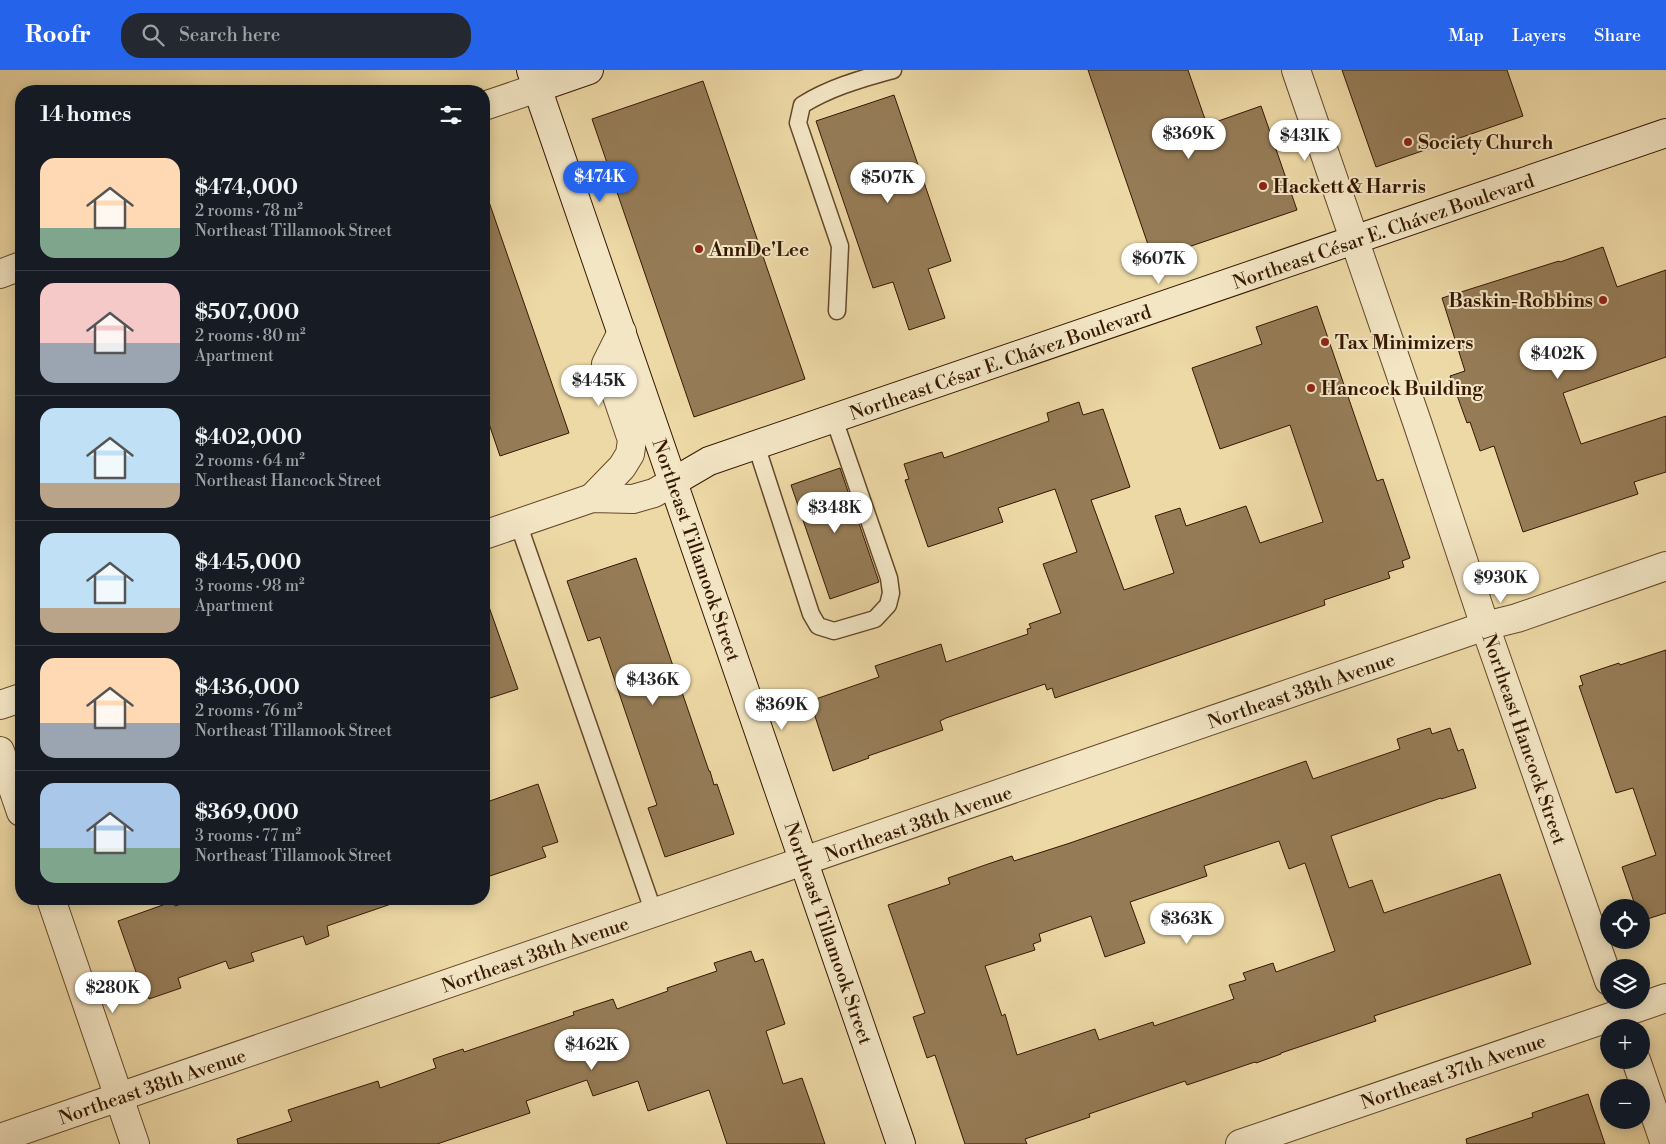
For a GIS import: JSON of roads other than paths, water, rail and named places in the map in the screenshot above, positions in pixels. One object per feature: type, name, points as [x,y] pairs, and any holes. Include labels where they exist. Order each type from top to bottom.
[{"type":"street","points":[[490,103],[534,79],[589,70]]},
{"type":"street","name":"Northeast Hancock Street","points":[[1296,70],[1485,626],[1601,959]]},
{"type":"street","name":"Northeast Tillamook Street","points":[[534,79],[901,1144]]},
{"type":"street","name":"Northeast César E. Chávez Boulevard","points":[[490,533],[592,498],[633,499],[654,493],[709,461],[1666,133]]},
{"type":"street","points":[[0,274],[15,268]]},
{"type":"street","name":"Northeast César E. Chávez Boulevard","points":[[592,498],[622,467],[630,454],[632,440],[606,364],[622,332]]},
{"type":"street","name":"Northeast 38th Avenue","points":[[0,1138],[1485,626],[1516,618],[1666,566]]},
{"type":"street","points":[[0,705],[15,700]]},
{"type":"street","points":[[0,751],[15,795]]},
{"type":"street","points":[[53,905],[135,1144]]},
{"type":"street","name":"Northeast 37th Avenue","points":[[1240,1144],[1666,998]]},
{"type":"street","points":[[1639,1069],[1665,1144]]},
{"type":"lane","points":[[837,312],[840,246],[798,124],[802,105],[821,93],[893,70]]},
{"type":"lane","points":[[756,445],[811,614],[818,626],[834,631],[875,619],[888,605],[891,593],[889,578],[834,419]]},
{"type":"lane","points":[[518,523],[654,914]]},
{"type":"place","name":"Society Church","points":[[1408,142]]},
{"type":"place","name":"Hackett & Harris","points":[[1263,186]]},
{"type":"place","name":"AnnDe'Lee","points":[[699,249]]},
{"type":"place","name":"Baskin-Robbins","points":[[1603,300]]},
{"type":"place","name":"Tax Minimizers","points":[[1325,342]]},
{"type":"place","name":"Hancock Building","points":[[1311,388]]}]
